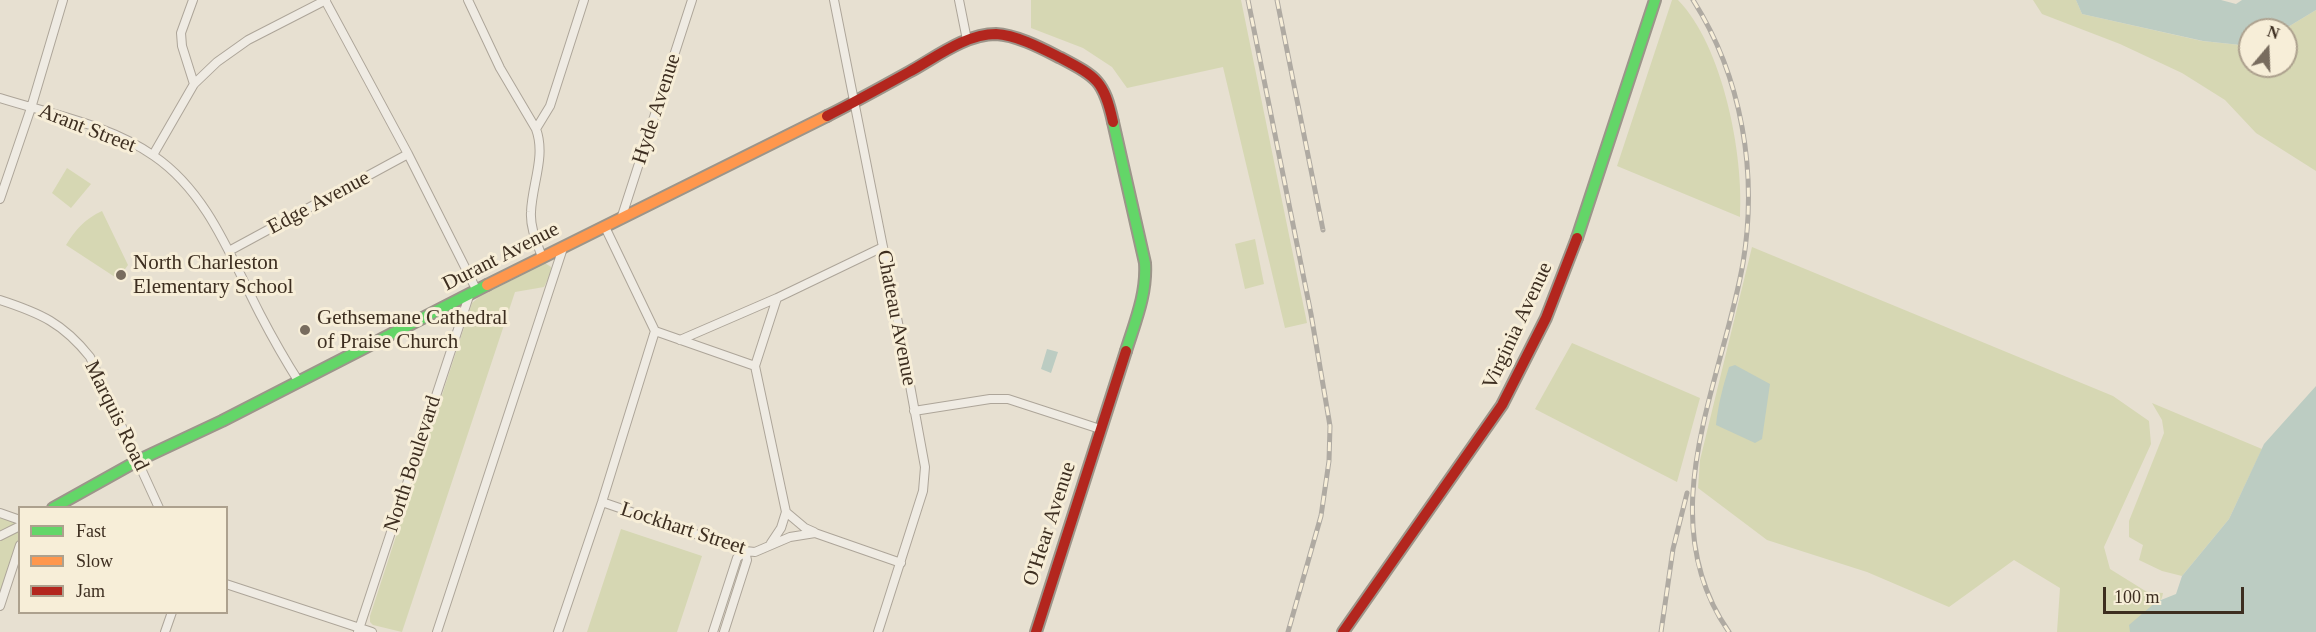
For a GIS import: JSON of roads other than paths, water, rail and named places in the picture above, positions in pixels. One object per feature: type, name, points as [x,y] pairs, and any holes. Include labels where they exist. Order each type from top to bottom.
[{"type":"street","points":[[0,200],[31,108],[63,0]]},
{"type":"street","points":[[193,0],[181,33],[182,46],[195,84]]},
{"type":"street","points":[[468,0],[500,68],[536,129],[541,147],[531,212],[532,228],[542,257]]},
{"type":"street","points":[[536,129],[550,106],[584,0]]},
{"type":"street","name":"Hyde Avenue","points":[[621,219],[692,0]]},
{"type":"street","name":"Chateau Avenue","points":[[834,0],[924,467],[923,491],[878,632]]},
{"type":"street","points":[[959,0],[967,40]]},
{"type":"street","name":"Virginia Avenue","points":[[1343,632],[1502,405],[1518,378],[1574,253],[1655,0]]},
{"type":"street","points":[[153,155],[195,84],[217,62],[248,40],[326,1],[408,154],[473,293]]},
{"type":"street","name":"O'Hear Avenue","points":[[967,40],[994,34],[1010,36],[1050,53],[1089,73],[1097,80],[1109,105],[1145,262],[1146,280],[1140,308],[1036,632]]},
{"type":"street","name":"Durant Avenue","points":[[55,506],[138,460],[299,382],[542,257],[855,102],[967,40]]},
{"type":"street","name":"Arant Street","points":[[0,98],[97,128],[153,155],[170,168],[198,197],[230,251],[261,315],[299,382]]},
{"type":"street","name":"Edge Avenue","points":[[230,251],[408,154]]},
{"type":"street","points":[[558,632],[602,502],[655,331],[605,227]]},
{"type":"street","points":[[680,340],[777,298],[883,247]]},
{"type":"street","points":[[437,632],[563,248]]},
{"type":"street","name":"North Boulevard","points":[[359,630],[473,293]]},
{"type":"street","points":[[771,543],[781,528],[786,512],[755,366],[777,298]]},
{"type":"street","name":"Marquis Road","points":[[0,300],[34,311],[56,322],[77,341],[90,357],[159,506]]},
{"type":"street","points":[[655,331],[755,366]]},
{"type":"street","points":[[914,411],[990,399],[1008,399],[1100,429]]},
{"type":"street","name":"Lockhart Street","points":[[602,502],[745,552],[755,552],[771,543],[790,537],[815,533],[901,563]]},
{"type":"street","points":[[786,512],[805,528],[815,533]]},
{"type":"street","points":[[0,513],[18,519]]},
{"type":"street","points":[[0,536],[18,527]]},
{"type":"street","points":[[0,606],[18,551]]},
{"type":"street","points":[[712,632],[736,558],[745,552],[747,560],[724,632]]},
{"type":"street","points":[[228,585],[359,630],[372,632]]},
{"type":"street","points":[[165,632],[171,614]]},
{"type":"railway","points":[[1248,0],[1311,314],[1330,426],[1329,461],[1321,516],[1288,632]]},
{"type":"railway","points":[[1277,0],[1323,230]]},
{"type":"railway","points":[[1693,0],[1724,61],[1742,127],[1747,161],[1747,229],[1743,263],[1708,403],[1698,450],[1693,497],[1694,543],[1706,588],[1729,632]]},
{"type":"railway","points":[[1661,632],[1673,549],[1687,493]]},
{"type":"place","name":"North Charleston Elementary School","points":[[121,275]]},
{"type":"place","name":"Gethsemane Cathedral of Praise Church","points":[[305,330]]}]
